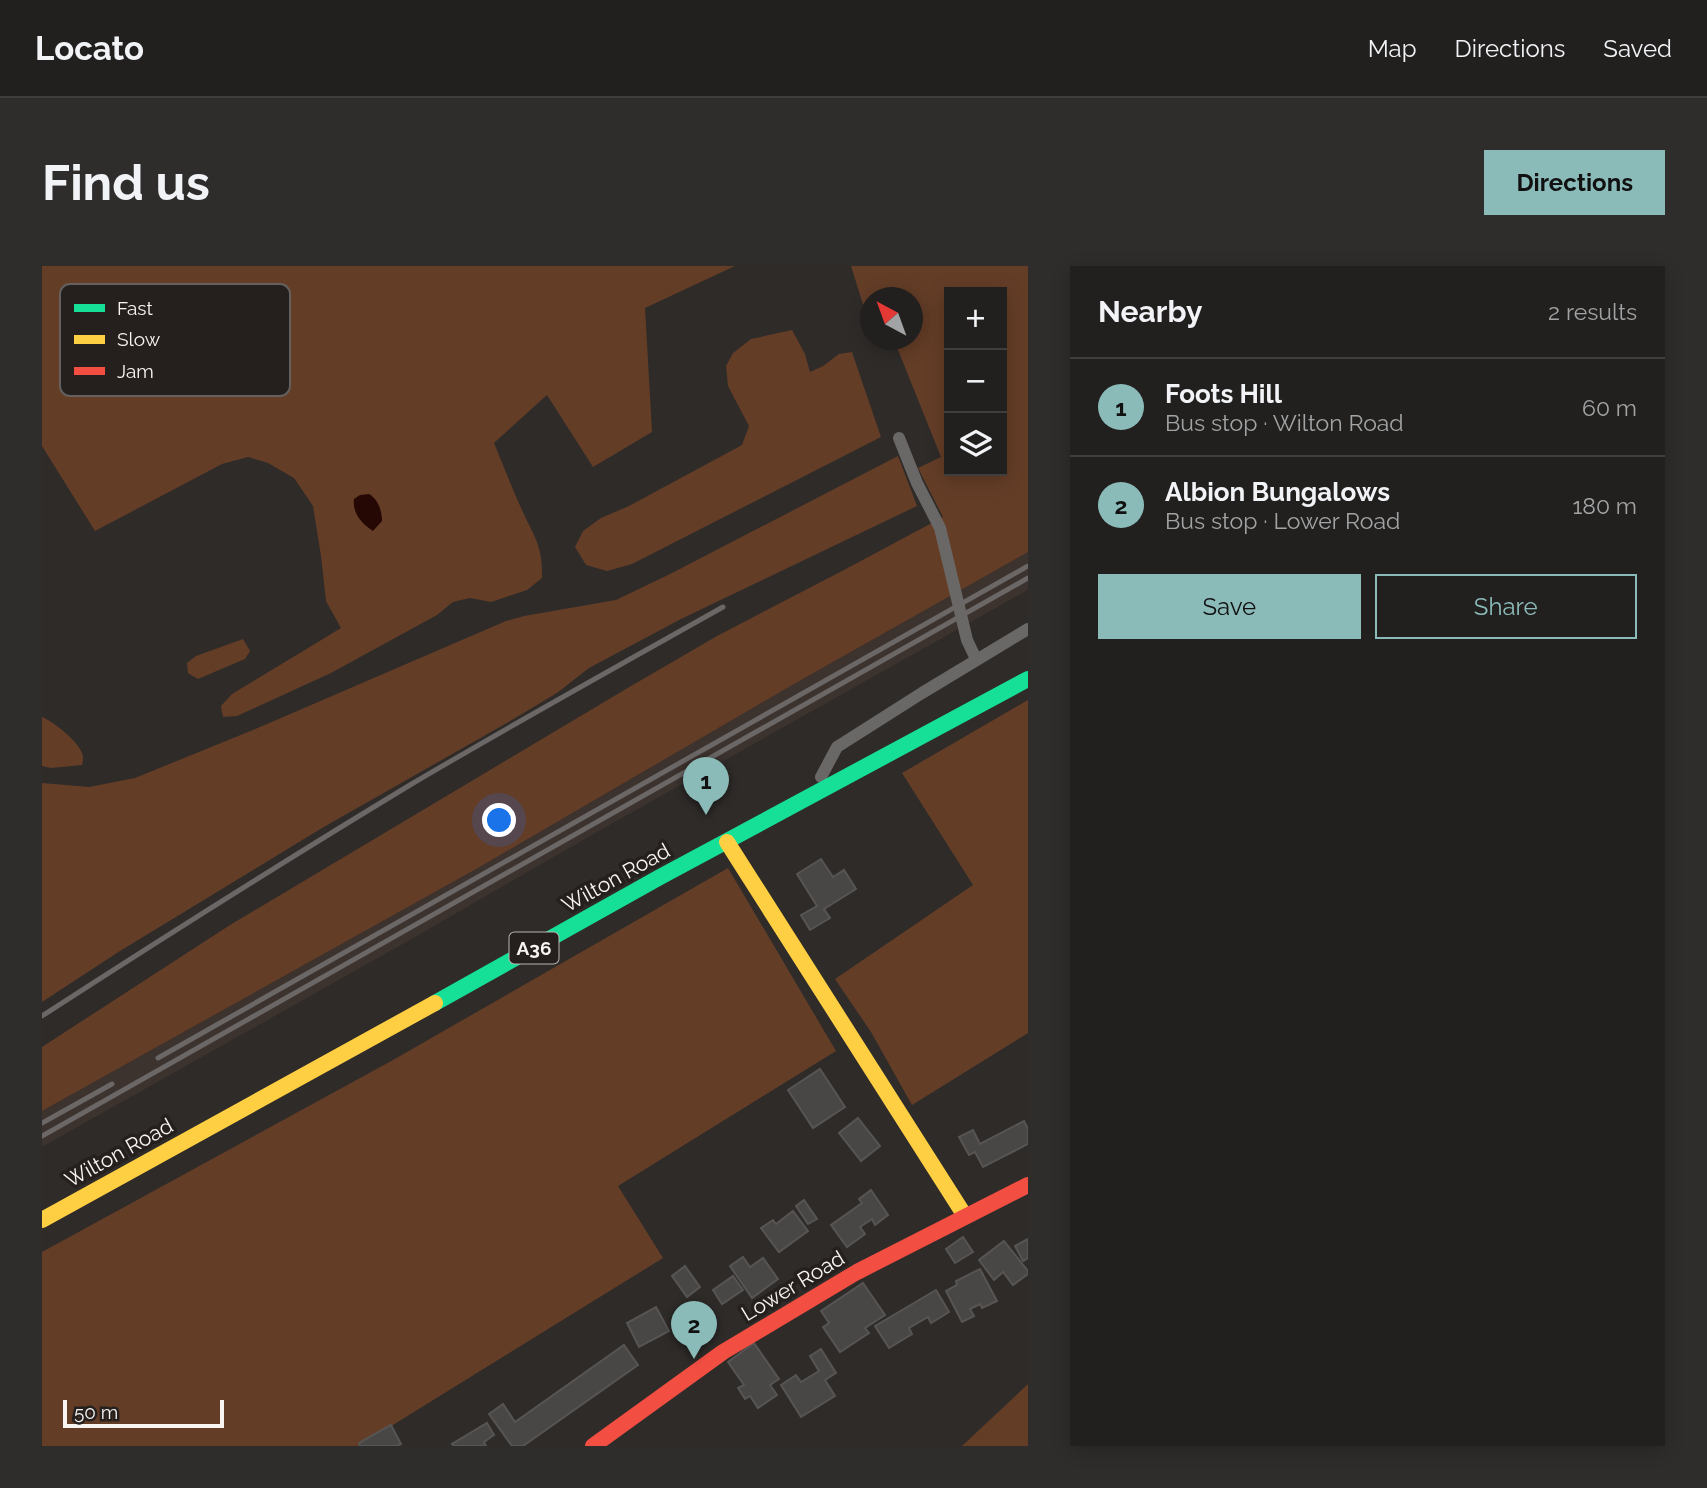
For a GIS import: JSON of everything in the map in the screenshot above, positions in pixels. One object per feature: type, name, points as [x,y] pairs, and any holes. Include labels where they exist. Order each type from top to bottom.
[{"type":"main road","name":"Wilton Road","points":[[42,1220],[660,877],[1028,679]]},
{"type":"main road","points":[[727,842],[965,1216]]},
{"type":"main road","name":"Lower Road","points":[[593,1446],[723,1352],[857,1272],[1028,1185]]},
{"type":"lane","points":[[899,438],[917,483],[940,528],[967,640],[976,659]]},
{"type":"lane","points":[[811,796],[837,747],[1028,629]]},
{"type":"shaded area","points":[[42,266],[735,266],[645,308],[652,432],[593,467],[547,395],[494,443],[537,542],[542,578],[527,590],[491,602],[470,598],[453,602],[437,615],[331,673],[237,716],[223,717],[221,706],[232,694],[341,628],[326,601],[313,506],[294,478],[268,463],[248,457],[222,464],[95,531],[42,446]]},
{"type":"shaded area","points":[[851,266],[1028,266],[1028,552],[794,684],[478,868],[42,1111],[42,1047],[230,925],[631,686],[717,636],[943,517],[918,468],[941,457],[898,350],[923,350],[923,287],[860,287],[860,295]]},
{"type":"shaded area","points":[[792,330],[805,354],[810,372],[839,354],[852,352],[881,437],[632,564],[607,571],[586,565],[575,547],[583,531],[601,518],[629,506],[742,445],[749,426],[728,386],[726,366],[733,353],[751,339]]},
{"type":"shaded area","points":[[898,456],[917,506],[681,619],[589,668],[557,693],[322,828],[120,951],[42,1002],[42,783],[89,787],[135,778],[506,621],[616,600]]},
{"type":"shaded area","points":[[369,494],[377,502],[382,517],[382,521],[373,531],[359,518],[354,504],[354,499],[360,495]]},
{"type":"shaded area","points":[[1028,552],[1028,590],[42,1147],[42,1111],[478,868],[794,684]]},
{"type":"shaded area","points":[[243,639],[250,651],[245,659],[198,679],[188,673],[187,663],[196,656]]},
{"type":"shaded area","points":[[1028,700],[1028,1033],[912,1105],[871,1032],[835,979],[973,885],[902,773]]},
{"type":"shaded area","points":[[42,717],[59,727],[76,743],[83,755],[82,765],[51,768],[42,766]]},
{"type":"shaded area","points":[[728,868],[836,1051],[618,1186],[663,1258],[359,1446],[42,1446],[42,1252],[393,1060]]},
{"type":"shaded area","points":[[1028,1384],[1028,1446],[962,1446]]},
{"type":"building","points":[[821,859],[833,877],[844,870],[856,889],[824,909],[830,918],[810,930],[801,915],[817,906],[797,874]]},
{"type":"building","points":[[820,1069],[845,1107],[813,1128],[788,1090]]},
{"type":"building","points":[[858,1118],[880,1146],[861,1161],[839,1133]]},
{"type":"building","points":[[1024,1121],[1028,1129],[1028,1144],[983,1167],[975,1152],[969,1155],[959,1137],[973,1130],[980,1144]]},
{"type":"building","points":[[871,1190],[888,1215],[875,1225],[872,1219],[860,1227],[865,1234],[847,1247],[831,1225],[862,1203],[859,1199]]},
{"type":"building","points":[[804,1200],[817,1219],[808,1224],[796,1206]]},
{"type":"building","points":[[793,1211],[808,1231],[779,1252],[761,1228],[773,1220],[776,1224]]},
{"type":"building","points":[[963,1237],[973,1252],[955,1263],[946,1249]]},
{"type":"building","points":[[1028,1239],[1028,1258],[1023,1261],[1015,1246]]},
{"type":"building","points":[[1004,1241],[1028,1271],[1028,1274],[1013,1285],[1003,1272],[994,1280],[979,1260]]},
{"type":"building","points":[[743,1257],[750,1267],[763,1258],[778,1279],[752,1298],[730,1266]]},
{"type":"building","points":[[685,1266],[700,1287],[687,1297],[672,1276]]},
{"type":"building","points":[[980,1269],[997,1301],[982,1308],[980,1304],[970,1309],[974,1316],[962,1322],[946,1291],[957,1285],[956,1281]]},
{"type":"building","points":[[733,1276],[743,1290],[722,1304],[713,1290]]},
{"type":"building","points":[[863,1283],[885,1315],[865,1328],[869,1333],[840,1352],[823,1327],[829,1323],[821,1311]]},
{"type":"building","points":[[936,1290],[949,1312],[931,1323],[928,1317],[909,1328],[912,1334],[889,1348],[875,1326]]},
{"type":"building","points":[[656,1307],[669,1331],[639,1347],[627,1323]]},
{"type":"building","points":[[754,1343],[779,1379],[770,1385],[777,1395],[758,1408],[750,1396],[745,1399],[738,1388],[744,1385],[728,1362]]},
{"type":"building","points":[[624,1345],[638,1365],[523,1446],[512,1446],[489,1414],[503,1404],[515,1422]]},
{"type":"building","points":[[821,1349],[836,1373],[825,1380],[835,1396],[801,1417],[781,1385],[796,1375],[801,1382],[819,1371],[810,1356]]},
{"type":"building","points":[[487,1423],[494,1435],[484,1442],[486,1446],[452,1444]]},
{"type":"building","points":[[391,1425],[401,1444],[360,1446],[359,1443]]},
{"type":"railway","points":[[158,1058],[1028,566]]},
{"type":"railway","points":[[42,1136],[1028,578]]},
{"type":"railway","points":[[42,1016],[410,785],[723,607]]},
{"type":"railway","points":[[42,1123],[112,1084]]},
{"type":"traffic: fast","points":[[435,1003],[660,877],[1028,679]]},
{"type":"traffic: slow","points":[[727,842],[965,1216]]},
{"type":"traffic: slow","points":[[42,1220],[435,1003]]},
{"type":"traffic: jam","points":[[593,1446],[723,1352],[857,1272],[1028,1185]]},
{"type":"place","name":"Foots Hill","points":[[706,815]]},
{"type":"place","name":"Albion Bungalows","points":[[694,1359]]}]
